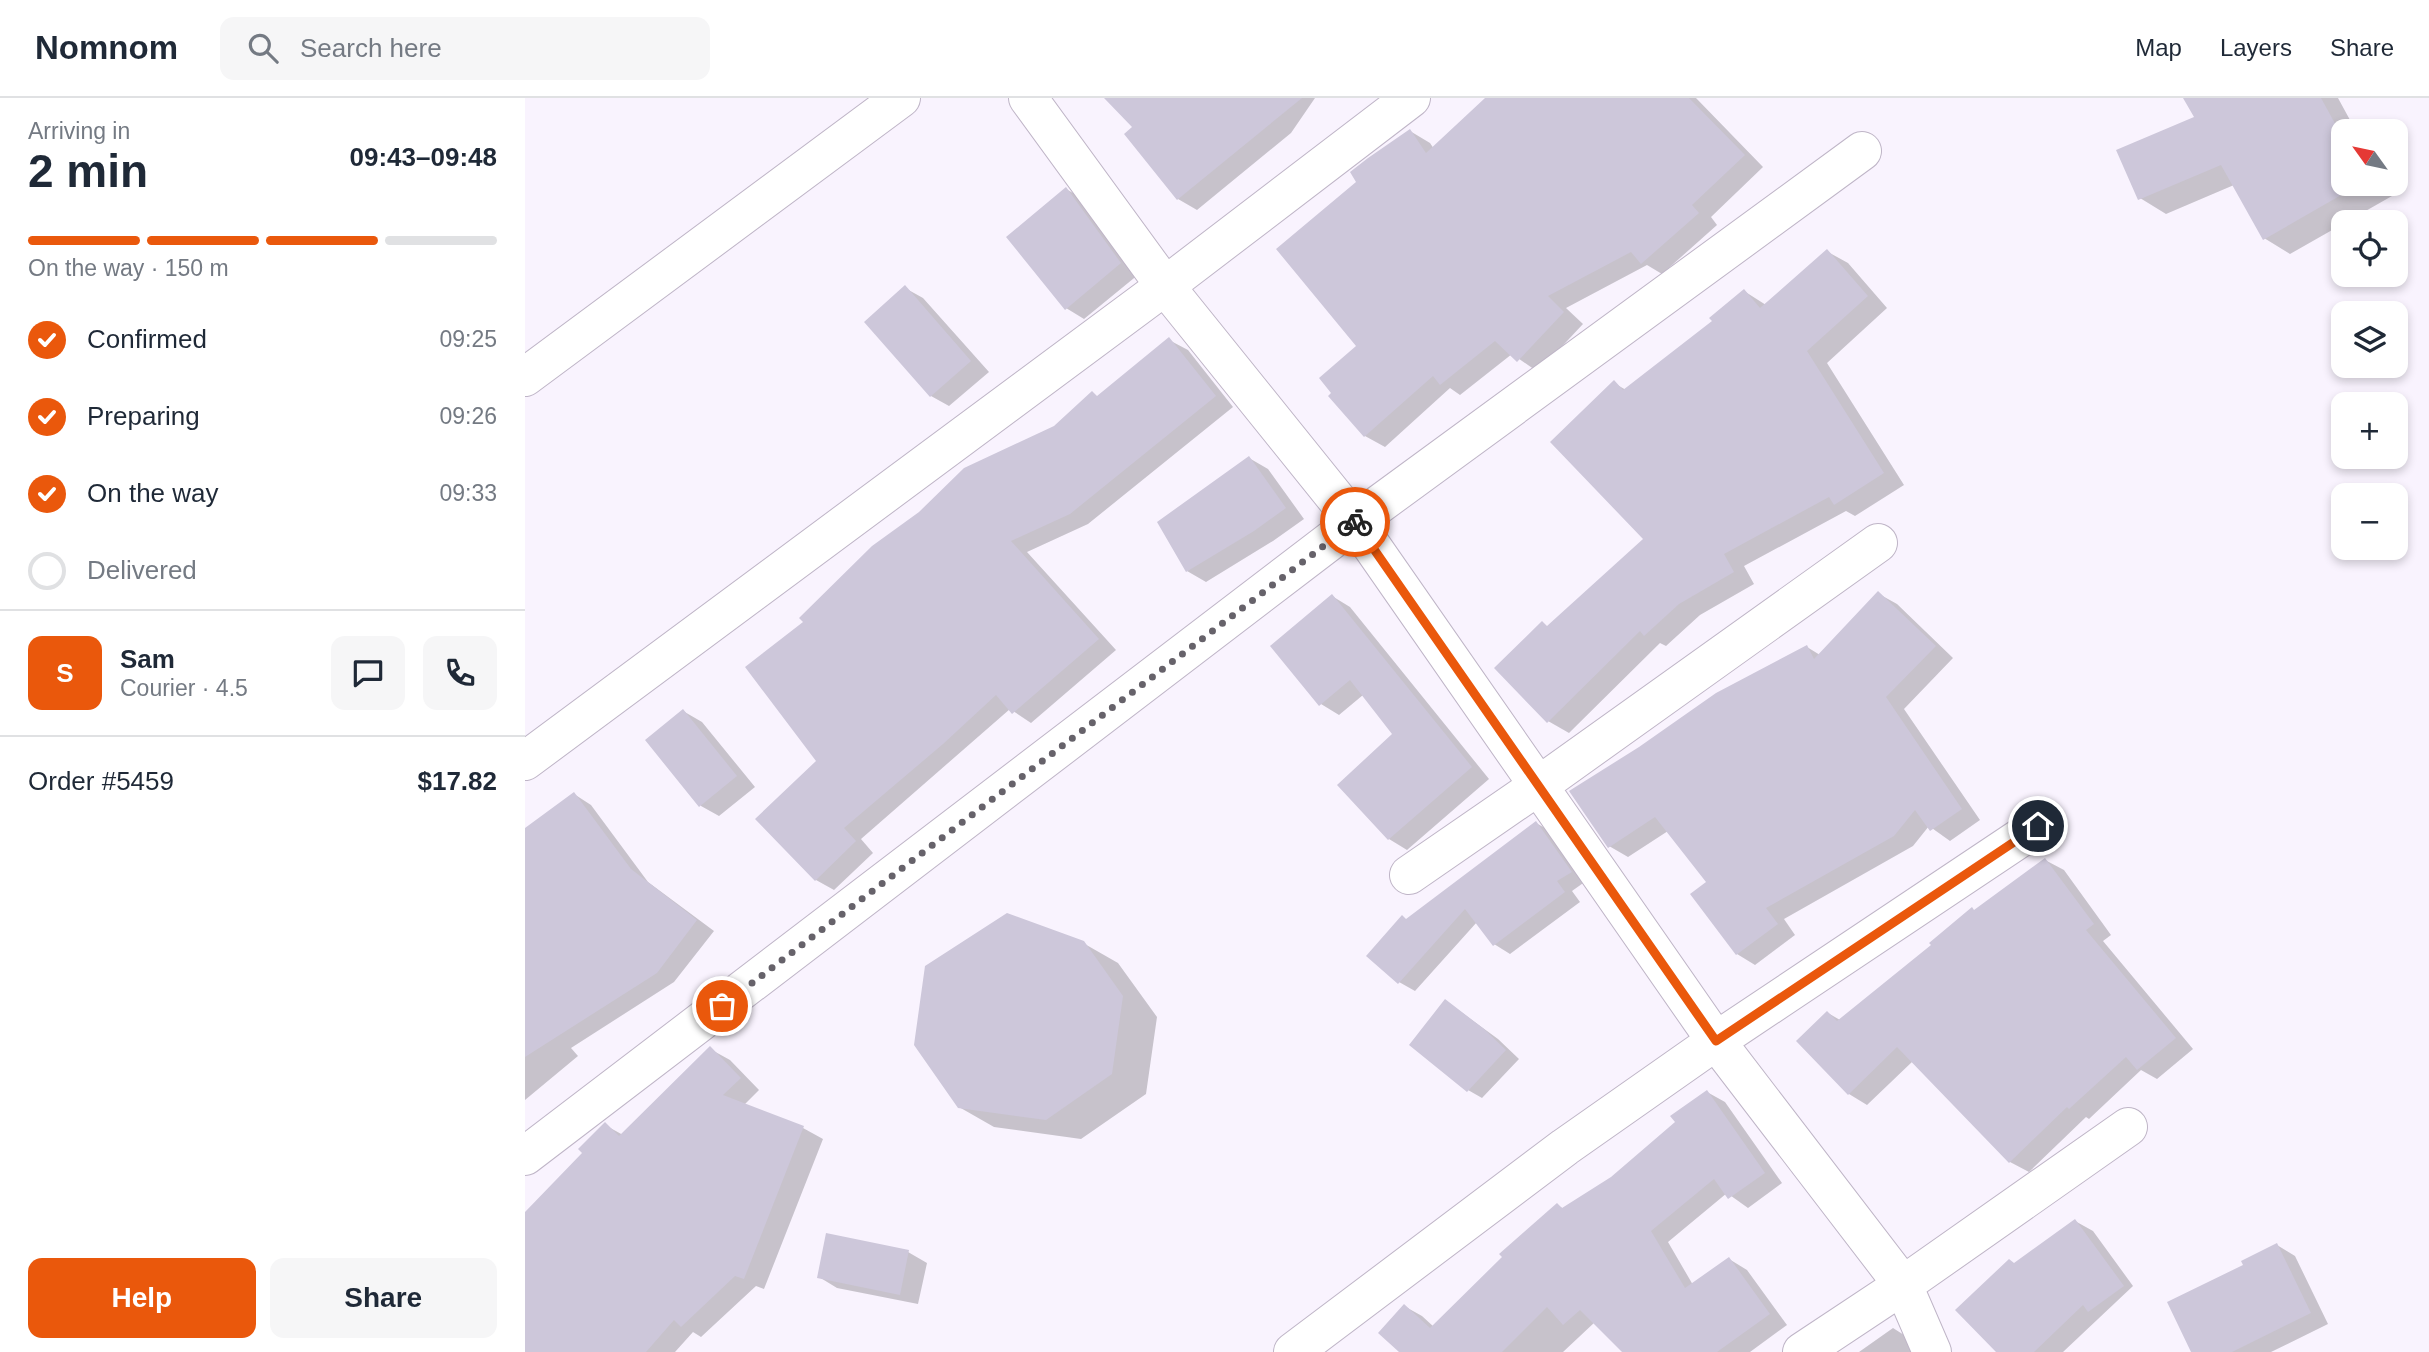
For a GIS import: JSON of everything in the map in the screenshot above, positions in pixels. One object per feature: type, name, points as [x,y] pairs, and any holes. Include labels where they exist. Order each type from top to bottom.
[{"type":"street","points":[[525,377],[901,98]]},
{"type":"street","points":[[1028,98],[1165,286],[1355,522],[1716,1041],[1903,1285],[1932,1352]]},
{"type":"street","points":[[525,761],[1165,286],[1411,98]]},
{"type":"street","points":[[525,1156],[1355,522],[1862,151]]},
{"type":"street","points":[[1409,875],[1878,543]]},
{"type":"street","points":[[1293,1352],[1565,1147],[1716,1041],[2038,826]]},
{"type":"street","points":[[1802,1352],[1903,1285],[2128,1127]]},
{"type":"building","points":[[1104,98],[1302,98],[1177,200],[1124,134],[1132,127]]},
{"type":"building","points":[[1485,98],[1689,98],[1745,155],[1692,205],[1699,213],[1641,264],[1631,252],[1548,296],[1564,312],[1517,362],[1495,341],[1440,385],[1433,376],[1364,437],[1328,396],[1331,393],[1319,378],[1356,346],[1276,249],[1356,182],[1350,172],[1368,158],[1410,129],[1426,153]]},
{"type":"building","points":[[2183,98],[2321,98],[2333,119],[2331,196],[2340,196],[2263,240],[2221,165],[2138,200],[2116,150],[2194,117]]},
{"type":"building","points":[[1066,187],[1121,263],[1065,310],[1006,237]]},
{"type":"building","points":[[1827,249],[1868,296],[1807,351],[1884,473],[1834,505],[1829,497],[1724,554],[1734,572],[1679,604],[1644,636],[1640,631],[1547,723],[1494,668],[1542,621],[1547,626],[1643,539],[1550,442],[1614,380],[1623,390],[1712,321],[1709,318],[1744,289],[1760,308]]},
{"type":"building","points":[[905,285],[971,361],[930,397],[864,322]]},
{"type":"building","points":[[1169,337],[1216,396],[1070,514],[1011,541],[1099,639],[1012,714],[996,695],[844,828],[856,841],[815,881],[755,819],[816,761],[745,667],[803,622],[799,618],[872,546],[919,512],[964,468],[1054,426],[1092,391],[1097,396]]},
{"type":"building","points":[[1249,456],[1286,508],[1254,531],[1186,572],[1157,522]]},
{"type":"building","points":[[1878,591],[1936,646],[1886,697],[1962,809],[1930,831],[1915,810],[1894,836],[1766,908],[1778,924],[1736,955],[1690,894],[1706,882],[1655,817],[1608,848],[1569,791],[1639,747],[1716,693],[1807,645],[1814,659]]},
{"type":"building","points":[[1332,594],[1472,767],[1388,840],[1337,785],[1392,734],[1350,680],[1319,706],[1270,646]]},
{"type":"building","points":[[683,709],[737,776],[699,807],[645,740]]},
{"type":"building","points":[[574,792],[631,869],[697,920],[657,973],[525,1057],[525,828]]},
{"type":"building","points":[[1536,821],[1572,872],[1557,881],[1565,892],[1493,946],[1465,909],[1398,984],[1366,956],[1402,915],[1406,919]]},
{"type":"building","points":[[2045,858],[2094,924],[2086,930],[2176,1038],[2137,1070],[2126,1057],[2069,1109],[2067,1107],[2009,1163],[1897,1047],[1848,1095],[1796,1041],[1827,1011],[1837,1021],[1931,945],[1929,943],[1972,907],[1974,910]]},
{"type":"building","points":[[1007,913],[1084,941],[1123,996],[1112,1074],[1046,1120],[958,1108],[914,1045],[925,966]]},
{"type":"building","points":[[1445,999],[1506,1050],[1467,1092],[1409,1045]]},
{"type":"building","points":[[710,1046],[741,1078],[723,1095],[804,1126],[744,1279],[735,1276],[681,1327],[674,1320],[646,1352],[525,1352],[525,1212],[582,1153],[578,1149],[605,1122],[619,1136]]},
{"type":"building","points":[[1707,1090],[1765,1173],[1728,1199],[1714,1179],[1651,1231],[1685,1288],[1729,1257],[1770,1314],[1717,1352],[1622,1352],[1580,1310],[1563,1325],[1547,1307],[1502,1352],[1399,1352],[1378,1333],[1404,1304],[1430,1328],[1502,1257],[1499,1254],[1557,1203],[1562,1208],[1611,1177],[1675,1122],[1670,1116]]},
{"type":"building","points":[[2075,1219],[2124,1286],[2088,1312],[2083,1305],[2034,1352],[1996,1352],[1955,1310],[2009,1259],[2014,1263]]},
{"type":"building","points":[[826,1233],[909,1250],[900,1295],[817,1278]]},
{"type":"building","points":[[2277,1243],[2311,1313],[2232,1352],[2191,1352],[2167,1302],[2243,1265],[2241,1261]]},
{"type":"way so far","points":[[722,1006],[1355,522]]},
{"type":"route","points":[[1355,522],[1716,1041],[2038,826]]}]
